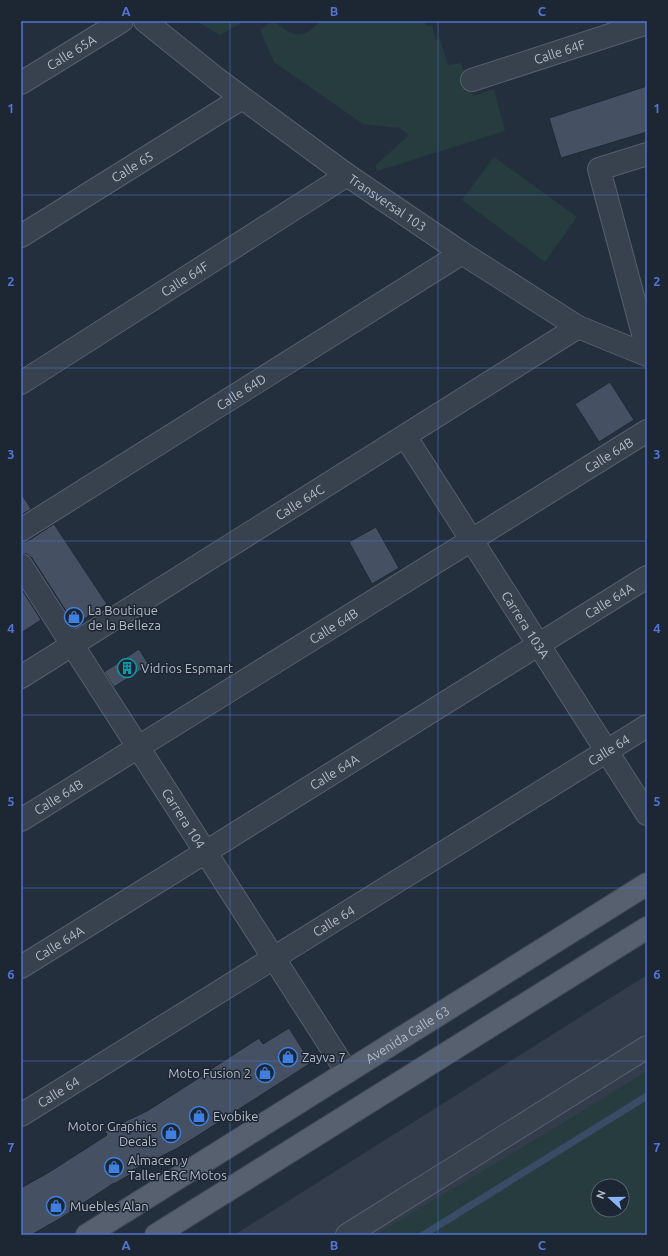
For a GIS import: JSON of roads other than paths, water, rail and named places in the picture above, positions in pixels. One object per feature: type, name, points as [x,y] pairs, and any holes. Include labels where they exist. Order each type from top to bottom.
[{"type":"main road","name":"Avenida Calle 63","points":[[87,1235],[647,884]]},
{"type":"main road","points":[[156,1235],[647,928]]},
{"type":"street","name":"Calle 65A","points":[[21,83],[122,21]]},
{"type":"street","name":"Transversal 103","points":[[145,21],[217,79],[347,175],[462,253],[578,328],[647,355]]},
{"type":"street","name":"Calle 64F","points":[[472,80],[647,23]]},
{"type":"street","name":"Calle 65","points":[[21,236],[242,98]]},
{"type":"street","points":[[647,154],[599,168],[647,349]]},
{"type":"street","name":"Calle 64F","points":[[21,383],[347,175]]},
{"type":"street","name":"Calle 64D","points":[[21,530],[462,253]]},
{"type":"street","name":"Calle 64C","points":[[21,676],[578,328]]},
{"type":"street","name":"Calle 64B","points":[[21,820],[647,431]]},
{"type":"street","name":"Carrera 103A","points":[[405,436],[647,814]]},
{"type":"street","name":"Carrera 104","points":[[21,565],[347,1072]]},
{"type":"street","name":"Calle 64A","points":[[21,967],[647,577]]},
{"type":"street","name":"Calle 64","points":[[21,1115],[647,726]]},
{"type":"street","points":[[347,1235],[647,1047]]},
{"type":"waterway","points":[[423,1235],[647,1096]]},
{"type":"place","name":"La Boutique de la Belleza","points":[[74,617]]},
{"type":"place","name":"Vidrios Espmart","points":[[127,668]]},
{"type":"place","name":"Zayva 7","points":[[288,1057]]},
{"type":"place","name":"Moto Fusion 2","points":[[265,1073]]},
{"type":"place","name":"Evobike","points":[[199,1116]]},
{"type":"place","name":"Motor Graphics Decals","points":[[171,1133]]},
{"type":"place","name":"Almacen y Taller ERC Motos","points":[[114,1167]]},
{"type":"place","name":"Muebles Alan","points":[[56,1206]]}]
